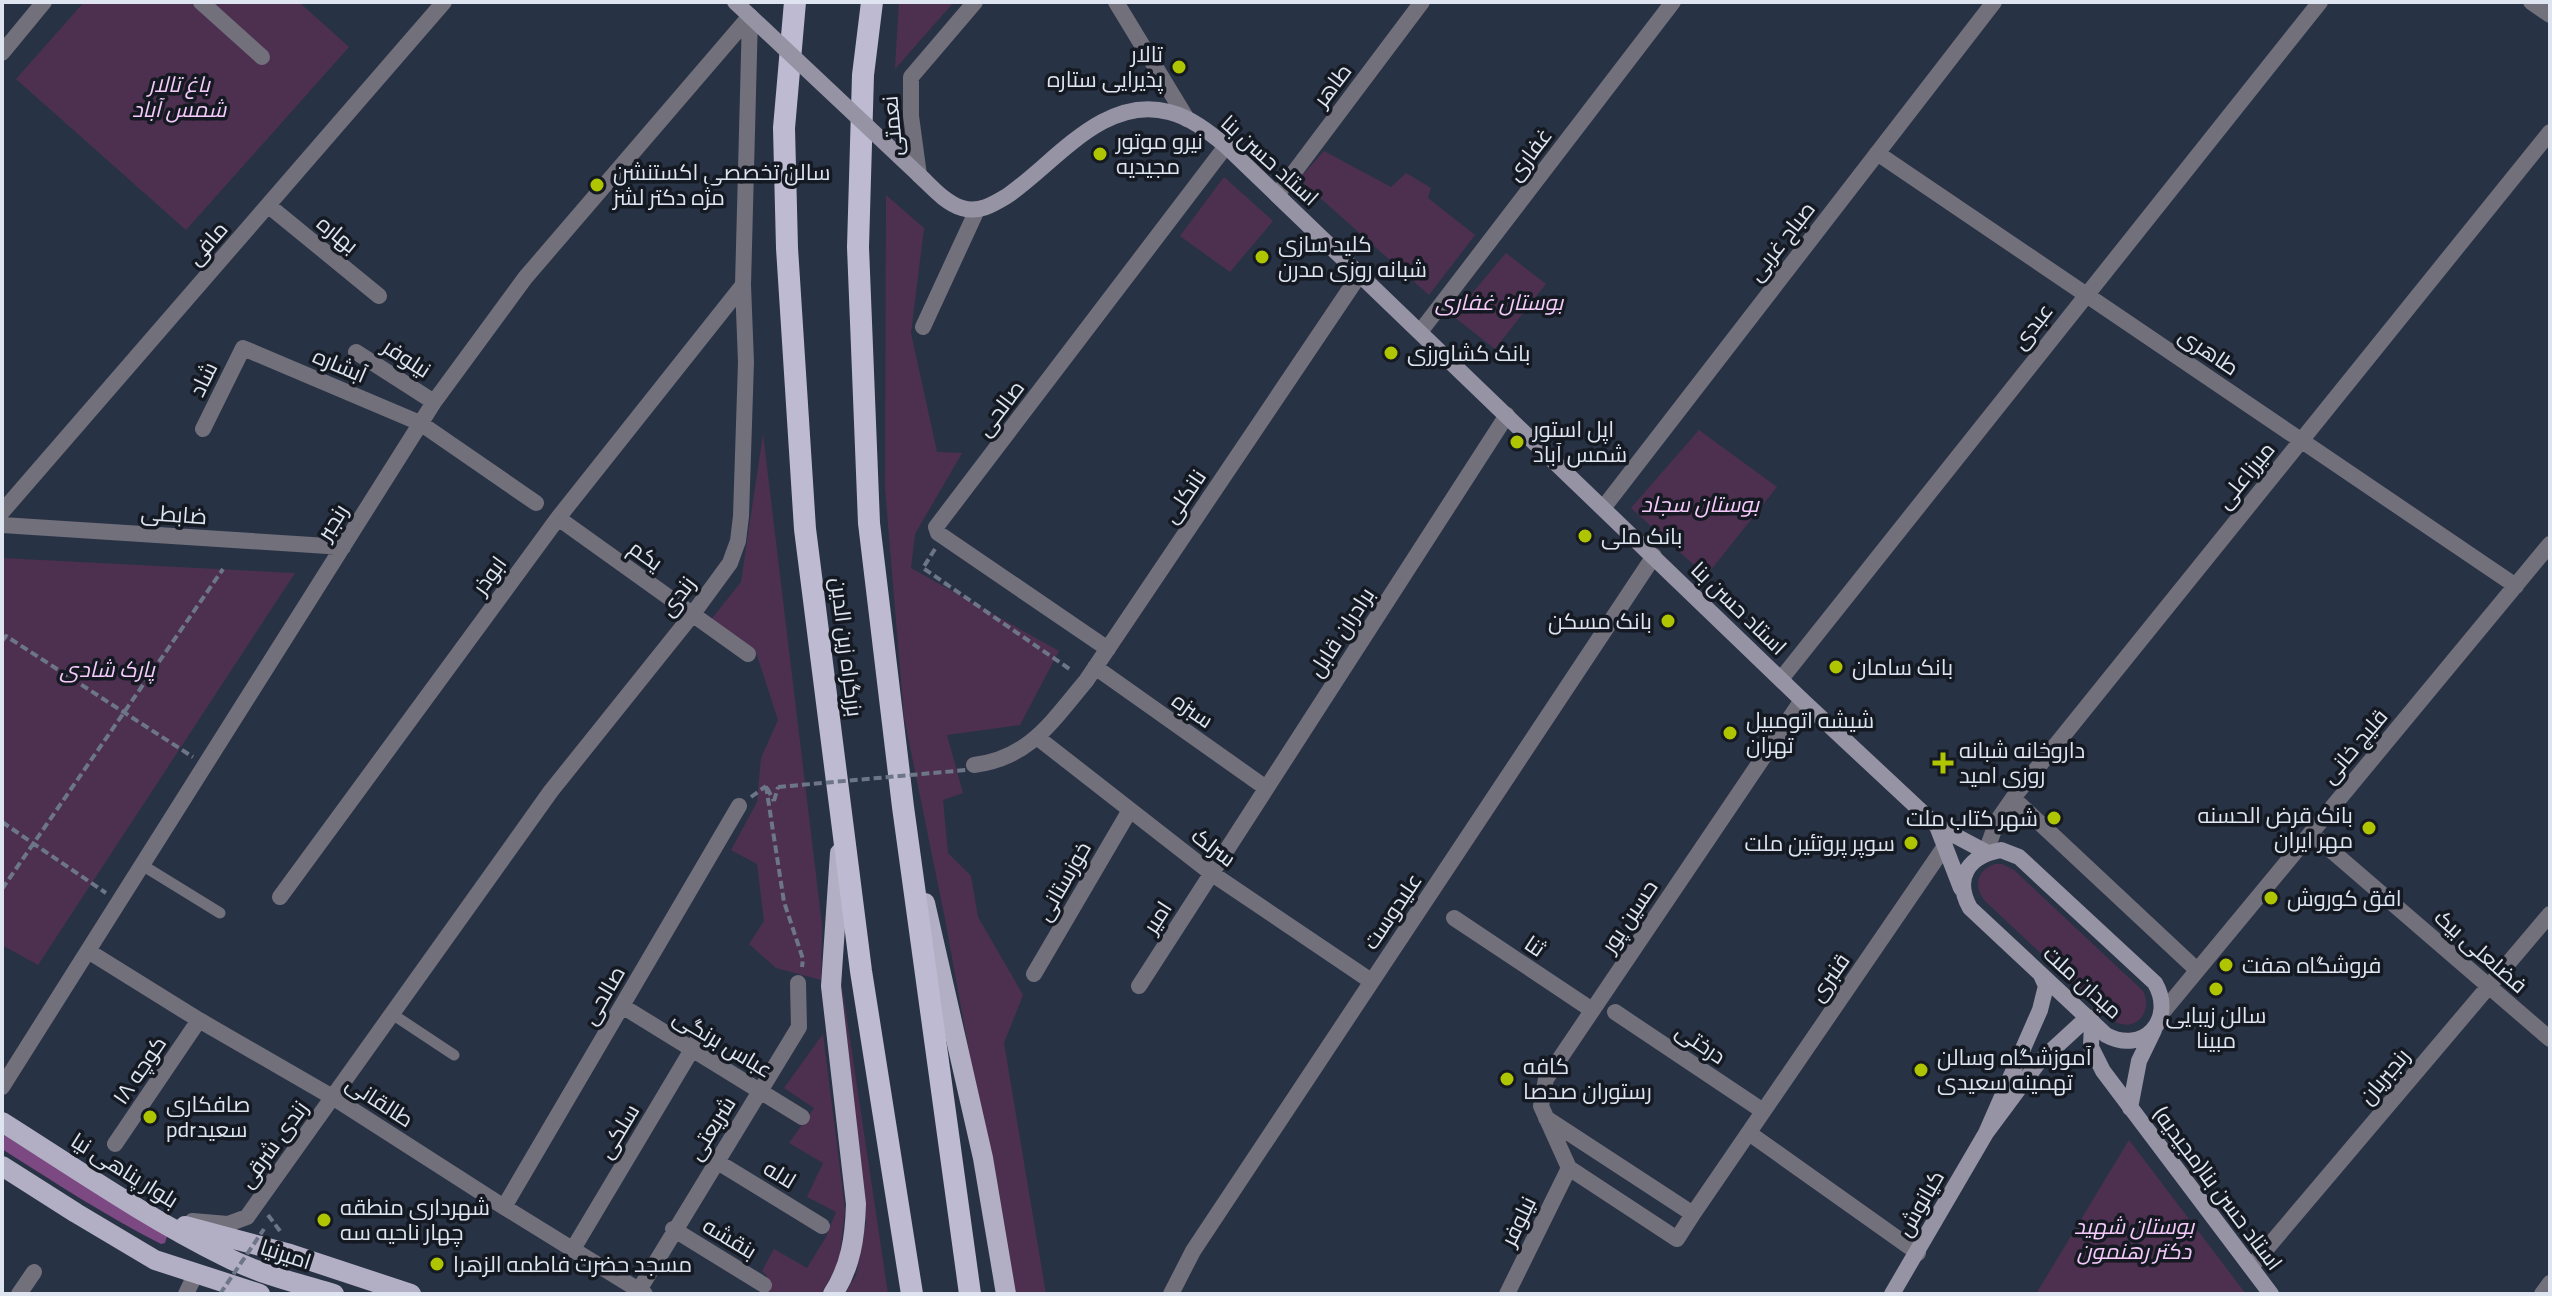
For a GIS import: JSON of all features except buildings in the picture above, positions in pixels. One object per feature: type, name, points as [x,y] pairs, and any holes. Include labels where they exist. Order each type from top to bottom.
[{"type":"highway","name":"بزرگراه زین الدین","points":[[795,2],[784,128],[787,248],[805,529],[861,971],[912,1294]]},
{"type":"highway","name":"بزرگراه زین الدین","points":[[872,2],[863,75],[858,262],[869,523],[903,807],[970,1294]]},
{"type":"main road","points":[[735,2],[951,203],[977,210]]},
{"type":"main road","name":"استاد حسن بنا","points":[[977,210],[990,206],[1021,186],[1075,140],[1102,122],[1117,116],[1153,110],[1167,111],[1187,119],[1226,146],[1937,826]]},
{"type":"main road","points":[[903,807],[983,1158],[1006,1294]]},
{"type":"main road","points":[[833,1294],[845,1275],[855,1235],[856,1204],[831,986],[842,817]]},
{"type":"main road","points":[[1937,826],[1986,852]]},
{"type":"main road","name":"میدان ملت","points":[[1937,826],[1970,908],[2106,1035],[2125,1041],[2144,1037],[2160,1018]]},
{"type":"main road","points":[[1964,894],[1967,869],[1986,852],[2001,850],[2019,857],[2155,983],[2160,992],[2160,1018],[2139,1061],[2130,1108]]},
{"type":"main road","name":"کیانوش","points":[[1892,1294],[1986,1133],[2040,1010],[2046,986],[2041,975]]},
{"type":"main road","name":"کیانوش","points":[[1986,1133],[2038,1063],[2090,1019]]},
{"type":"main road","name":"استاد حسن بنا(مجیدیه)","points":[[2090,1019],[2091,1047],[2103,1071],[2271,1294]]},
{"type":"main road","name":"بلوار پناهی نیا","points":[[2,1122],[154,1217],[224,1256]]},
{"type":"main road","points":[[2,1166],[143,1253],[195,1275],[218,1294]]},
{"type":"main road","points":[[154,1217],[290,1254],[411,1294]]},
{"type":"main road","name":"امیرنیا","points":[[224,1256],[261,1272],[334,1294]]},
{"type":"main road","name":"امیرنیا","points":[[195,1275],[260,1294]]},
{"type":"street","points":[[2,53],[44,2]]},
{"type":"street","points":[[201,2],[262,57]]},
{"type":"street","name":"مافی","points":[[2,512],[444,2]]},
{"type":"street","name":"نعمتی","points":[[919,175],[911,116],[911,77],[975,2]]},
{"type":"street","points":[[1116,2],[1187,119]]},
{"type":"street","name":"طاهر","points":[[1277,195],[1422,2]]},
{"type":"street","name":"غفاری","points":[[1420,332],[1673,2]]},
{"type":"street","name":"صباح غربی","points":[[1604,507],[1994,2]]},
{"type":"street","name":"عبدی","points":[[1781,679],[2320,2]]},
{"type":"street","points":[[2531,2],[2550,15]]},
{"type":"street","name":"زندی","points":[[334,1098],[551,791],[730,563],[738,541],[746,362],[743,285],[750,16]]},
{"type":"street","name":"رنجبر","points":[[2,1087],[434,402],[525,278],[750,16]]},
{"type":"street","name":"میرزاعلی","points":[[1986,852],[1997,821],[2013,798],[2550,132]]},
{"type":"street","name":"صالحی","points":[[943,537],[936,527],[1226,146]]},
{"type":"street","name":"طاهری","points":[[1877,153],[2516,586]]},
{"type":"street","name":"بهاره","points":[[269,206],[379,296]]},
{"type":"street","points":[[923,327],[977,210]]},
{"type":"street","name":"نانکلی","points":[[1038,738],[1091,674],[1360,274]]},
{"type":"street","name":"ابوذر","points":[[280,897],[558,518],[743,285]]},
{"type":"street","name":"آبشاره","points":[[243,348],[420,423]]},
{"type":"street","name":"شاد","points":[[203,429],[243,348]]},
{"type":"street","name":"نیلوفر","points":[[356,352],[434,402]]},
{"type":"street","name":"برادران قابل","points":[[1211,873],[1507,415]]},
{"type":"street","points":[[420,423],[536,503]]},
{"type":"street","name":"یکم","points":[[558,518],[748,654]]},
{"type":"street","name":"ضابطی","points":[[2,525],[343,547]]},
{"type":"street","points":[[943,537],[1108,649]]},
{"type":"street","name":"قلیچ خانی","points":[[2160,1018],[2550,544]]},
{"type":"street","name":"علیدوست","points":[[1171,1294],[1193,1251],[1654,556]]},
{"type":"street","name":"سبزه","points":[[1091,674],[1266,788]]},
{"type":"street","name":"حسین پور","points":[[1569,1168],[1541,1106],[1546,1079],[1802,700]]},
{"type":"street","points":[[970,767],[996,762],[1038,738]]},
{"type":"street","name":"سرلک","points":[[1038,738],[1211,873],[1371,981]]},
{"type":"street","points":[[2013,798],[2197,970]]},
{"type":"street","name":"صالحی","points":[[504,1207],[739,806]]},
{"type":"street","name":"خوزستانی","points":[[1034,974],[1130,810]]},
{"type":"street","name":"فضلعلی بیک","points":[[2311,833],[2550,1039]]},
{"type":"street","name":"قنبری","points":[[1569,1168],[1677,1239],[1945,846]]},
{"type":"street","name":"امیر","points":[[1139,986],[1211,873]]},
{"type":"street","name":"رنجبریان","points":[[2251,1267],[2550,914]]},
{"type":"street","name":"ثنا","points":[[1454,918],[1592,1010]]},
{"type":"street","name":"طالقانی","points":[[88,951],[334,1098],[642,1292]]},
{"type":"street","name":"شریعتی","points":[[642,1292],[673,1229],[799,1027],[798,983]]},
{"type":"street","name":"عباس برنگی","points":[[622,1006],[696,1042],[759,1091],[802,1117]]},
{"type":"street","name":"درختی","points":[[1615,1012],[1763,1111]]},
{"type":"street","name":"کوچه ۱۸","points":[[115,1144],[199,1020]]},
{"type":"street","name":"سلکی","points":[[573,1249],[696,1042]]},
{"type":"street","name":"زندی شرقی","points":[[154,1217],[228,1224],[247,1217],[334,1098]]},
{"type":"street","points":[[1544,1117],[1693,1214]]},
{"type":"street","points":[[1749,1133],[1918,1253]]},
{"type":"street","name":"لاله","points":[[716,1161],[822,1226]]},
{"type":"street","name":"نیلوفر","points":[[1507,1294],[1569,1168]]},
{"type":"street","name":"بنقشه","points":[[673,1229],[764,1285]]},
{"type":"street","points":[[19,1294],[34,1272]]},
{"type":"street","points":[[186,1294],[195,1275]]},
{"type":"street","points":[[2542,1294],[2550,1283]]},
{"type":"lane","points":[[142,865],[220,913]]},
{"type":"lane","points":[[392,1014],[454,1055]]},
{"type":"path","points":[[943,537],[923,568],[1091,674]]},
{"type":"path","points":[[2,889],[223,569]]},
{"type":"path","points":[[2,641],[4,634],[205,765]]},
{"type":"path","points":[[798,983],[803,959],[784,902],[766,786],[774,801],[778,787],[970,767]]},
{"type":"path","points":[[2,822],[119,902]]},
{"type":"path","points":[[218,1294],[264,1229]]},
{"type":"green space","name":"باغ تالار شمس آباد","points":[[84,2],[299,2],[349,47],[186,230],[16,79]]},
{"type":"green space","points":[[899,2],[954,2],[895,69]]},
{"type":"green space","points":[[1324,151],[1391,187],[1406,173],[1431,188],[1428,198],[1475,235],[1429,295],[1299,179]]},
{"type":"green space","points":[[1224,177],[1273,221],[1230,272],[1180,236]]},
{"type":"green space","points":[[886,195],[924,228],[911,333],[937,452],[962,453],[915,534],[911,568],[1059,651],[1020,725],[947,735],[963,793],[943,800],[948,853],[971,876],[978,917],[1023,995],[1004,1043],[1046,1294],[1013,1294],[945,919],[904,717],[885,488]]},
{"type":"green space","name":"بوستان غفاری","points":[[1506,253],[1546,284],[1495,349],[1453,316]]},
{"type":"green space","name":"بوستان سجاد","points":[[1699,430],[1777,487],[1706,576],[1631,508]]},
{"type":"green space","points":[[763,434],[822,925],[821,980],[776,968],[749,944],[764,921],[757,864],[731,850],[757,802],[761,758],[778,720],[756,652],[709,622],[741,582]]},
{"type":"green space","name":"پارک شادی","points":[[2,558],[295,573],[38,965],[2,945]]},
{"type":"green space","points":[[1995,864],[2014,870],[2143,991],[2146,1007],[2140,1019],[2127,1025],[2112,1020],[1985,901],[1979,890],[1979,879],[1984,870]]},
{"type":"green space","points":[[841,979],[888,1294],[845,1294],[856,1275],[866,1223]]},
{"type":"green space","points":[[823,1034],[845,1209],[839,1263],[821,1294],[765,1294],[769,1289],[767,1276],[762,1271],[774,1249],[807,1268],[826,1237],[836,1212],[807,1197],[823,1163],[789,1143],[814,1108],[784,1088]]},
{"type":"green space","name":"بوستان شهید دکتر رهنمون","points":[[2129,1140],[2246,1294],[2036,1294]]},
{"type":"shaded area","points":[[2,1134],[167,1236],[165,1243],[161,1244],[120,1222],[2,1149]]},
{"type":"place","name":"تالار پذیرایی ستاره","points":[[1179,67]]},
{"type":"place","name":"نیرو موتور مجیدیه","points":[[1100,154]]},
{"type":"place","name":"سالن تخصصی اکستنشن مژه دکتر لشز","points":[[597,185]]},
{"type":"place","name":"کلید سازی شبانه روزی مدرن","points":[[1262,257]]},
{"type":"place","name":"بانک کشاورزی","points":[[1391,353]]},
{"type":"place","name":"اپل استور شمس آباد","points":[[1517,442]]},
{"type":"place","name":"بانک ملی","points":[[1585,536]]},
{"type":"place","name":"بانک مسکن","points":[[1668,621]]},
{"type":"place","name":"بانک سامان","points":[[1836,667]]},
{"type":"place","name":"شیشه اتومبیل تهران","points":[[1730,733]]},
{"type":"place","name":"داروخانه شبانه روزی امید","points":[[1943,763]]},
{"type":"place","name":"شهر کتاب ملت","points":[[2054,818]]},
{"type":"place","name":"بانک قرض الحسنه مهر ایران","points":[[2369,828]]},
{"type":"place","name":"سوپر پروتئین ملت","points":[[1911,843]]},
{"type":"place","name":"افق کوروش","points":[[2271,898]]},
{"type":"place","name":"فروشگاه هفت","points":[[2226,965]]},
{"type":"place","name":"سالن زیبایی مبینا","points":[[2216,989]]},
{"type":"place","name":"آموزشگاه وسالن تهمینه سعیدی","points":[[1921,1070]]},
{"type":"place","name":"کافه رستوران صدصا","points":[[1507,1079]]},
{"type":"place","name":"صافکاری pdrسعید","points":[[150,1117]]},
{"type":"place","name":"شهرداری منطقه چهار ناحیه سه","points":[[324,1220]]},
{"type":"place","name":"مسجد حضرت فاطمه الزهرا","points":[[437,1264]]}]
